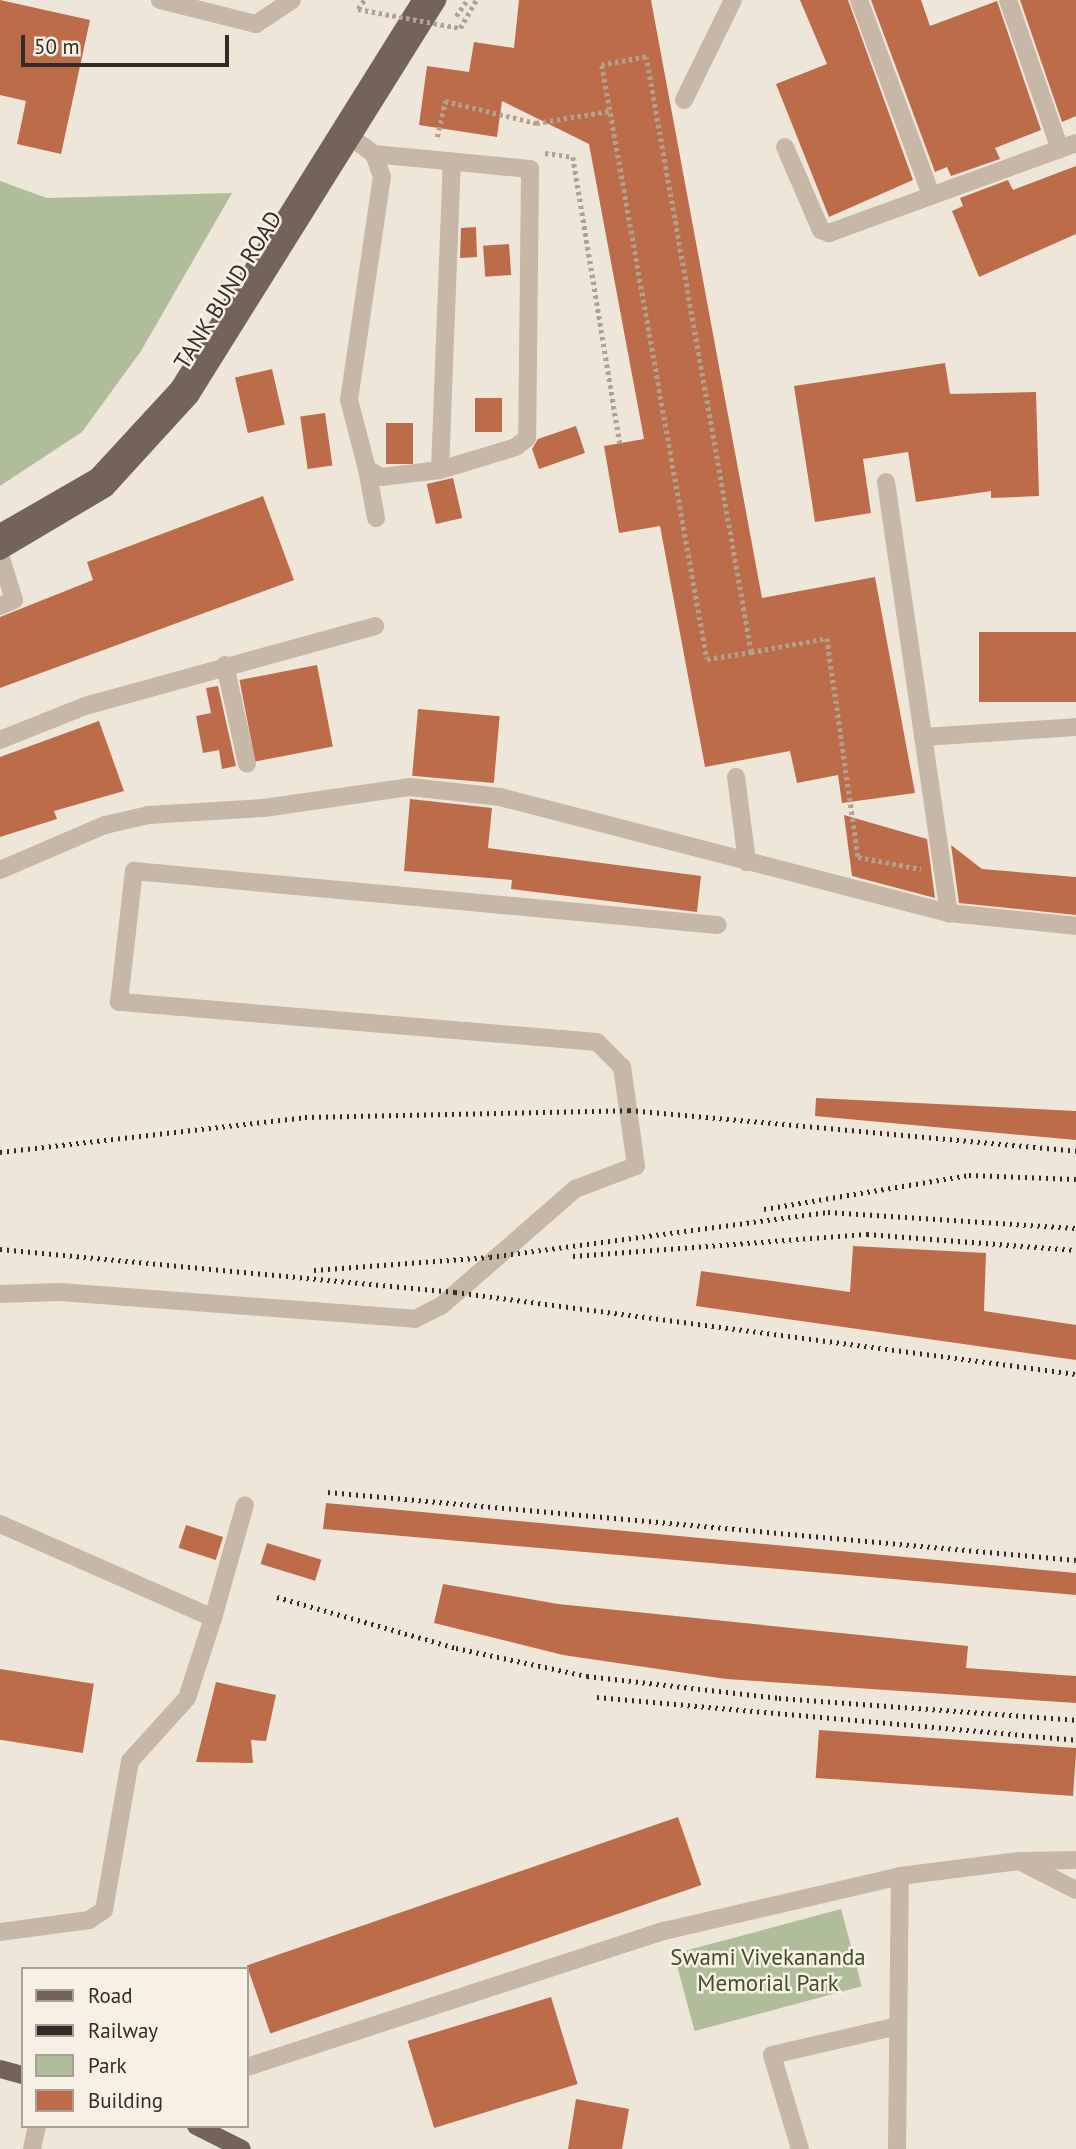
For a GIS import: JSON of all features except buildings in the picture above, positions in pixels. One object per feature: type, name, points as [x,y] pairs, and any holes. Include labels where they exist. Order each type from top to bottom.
[{"type":"main road","name":"TANK BUND ROAD","points":[[0,534],[97,477],[179,388],[421,0]]},
{"type":"main road","name":"TANK BUND ROAD","points":[[0,553],[106,488],[190,396],[437,0]]},
{"type":"main road","points":[[0,2069],[21,2074]]},
{"type":"main road","points":[[200,2128],[242,2149]]},
{"type":"street","points":[[160,0],[256,24],[292,0]]},
{"type":"street","points":[[684,100],[733,0]]},
{"type":"street","points":[[859,0],[931,195]]},
{"type":"street","points":[[785,147],[821,230],[829,233],[1068,146],[1008,0]]},
{"type":"street","points":[[352,138],[374,154],[530,169],[527,438],[440,471],[381,477],[367,469]]},
{"type":"street","points":[[374,154],[382,177],[349,400],[367,469],[376,519]]},
{"type":"street","points":[[440,471],[452,161]]},
{"type":"street","points":[[886,482],[949,913]]},
{"type":"street","points":[[0,553],[14,600],[0,606]]},
{"type":"street","points":[[0,740],[85,706],[225,665],[375,626]]},
{"type":"street","points":[[225,665],[247,764]]},
{"type":"street","points":[[923,737],[1076,727]]},
{"type":"street","points":[[736,776],[747,862]]},
{"type":"street","points":[[0,870],[105,825],[149,815],[333,801],[410,787],[500,797],[949,913],[1076,926]]},
{"type":"street","points":[[0,1294],[60,1292],[415,1319],[441,1306],[575,1188],[636,1166],[622,1066],[597,1042],[119,1002],[134,871],[718,925]]},
{"type":"street","points":[[0,1303],[0,1311]]},
{"type":"street","points":[[0,1932],[89,1920],[104,1909],[130,1761],[187,1698],[245,1505]]},
{"type":"street","points":[[0,1524],[213,1618]]},
{"type":"street","points":[[248,2067],[664,1931],[900,1876],[1019,1861],[1076,1860]]},
{"type":"street","points":[[1019,1861],[1076,1890]]},
{"type":"street","points":[[897,2149],[900,1876]]},
{"type":"street","points":[[800,2149],[772,2055],[898,2026]]},
{"type":"street","points":[[32,2149],[37,2128]]},
{"type":"path","points":[[364,0],[358,9],[460,29],[476,0]]},
{"type":"path","points":[[446,33],[467,0]]},
{"type":"path","points":[[751,652],[646,57],[602,65],[707,659],[751,652],[827,638],[858,857],[925,869]]},
{"type":"path","points":[[436,140],[445,101],[536,123],[610,110]]},
{"type":"path","points":[[425,138],[450,142]]},
{"type":"path","points":[[532,152],[573,157],[620,443]]},
{"type":"green space","points":[[0,181],[47,198],[232,193],[141,351],[82,432],[0,486]]},
{"type":"green space","name":"Swami Vivekananda Memorial Park","points":[[841,1909],[862,1986],[695,2031],[674,1954]]},
{"type":"railway","points":[[0,1152],[305,1117],[629,1110],[1076,1151]]},
{"type":"railway","points":[[764,1209],[969,1175],[1076,1179]]},
{"type":"railway","points":[[314,1270],[490,1257],[828,1212],[1076,1228]]},
{"type":"railway","points":[[573,1256],[867,1234],[1076,1250]]},
{"type":"railway","points":[[0,1249],[455,1292],[1076,1374]]},
{"type":"railway","points":[[328,1492],[1076,1560]]},
{"type":"railway","points":[[277,1597],[456,1648],[587,1676],[779,1698],[1076,1720]]},
{"type":"railway","points":[[597,1697],[1076,1740]]}]
